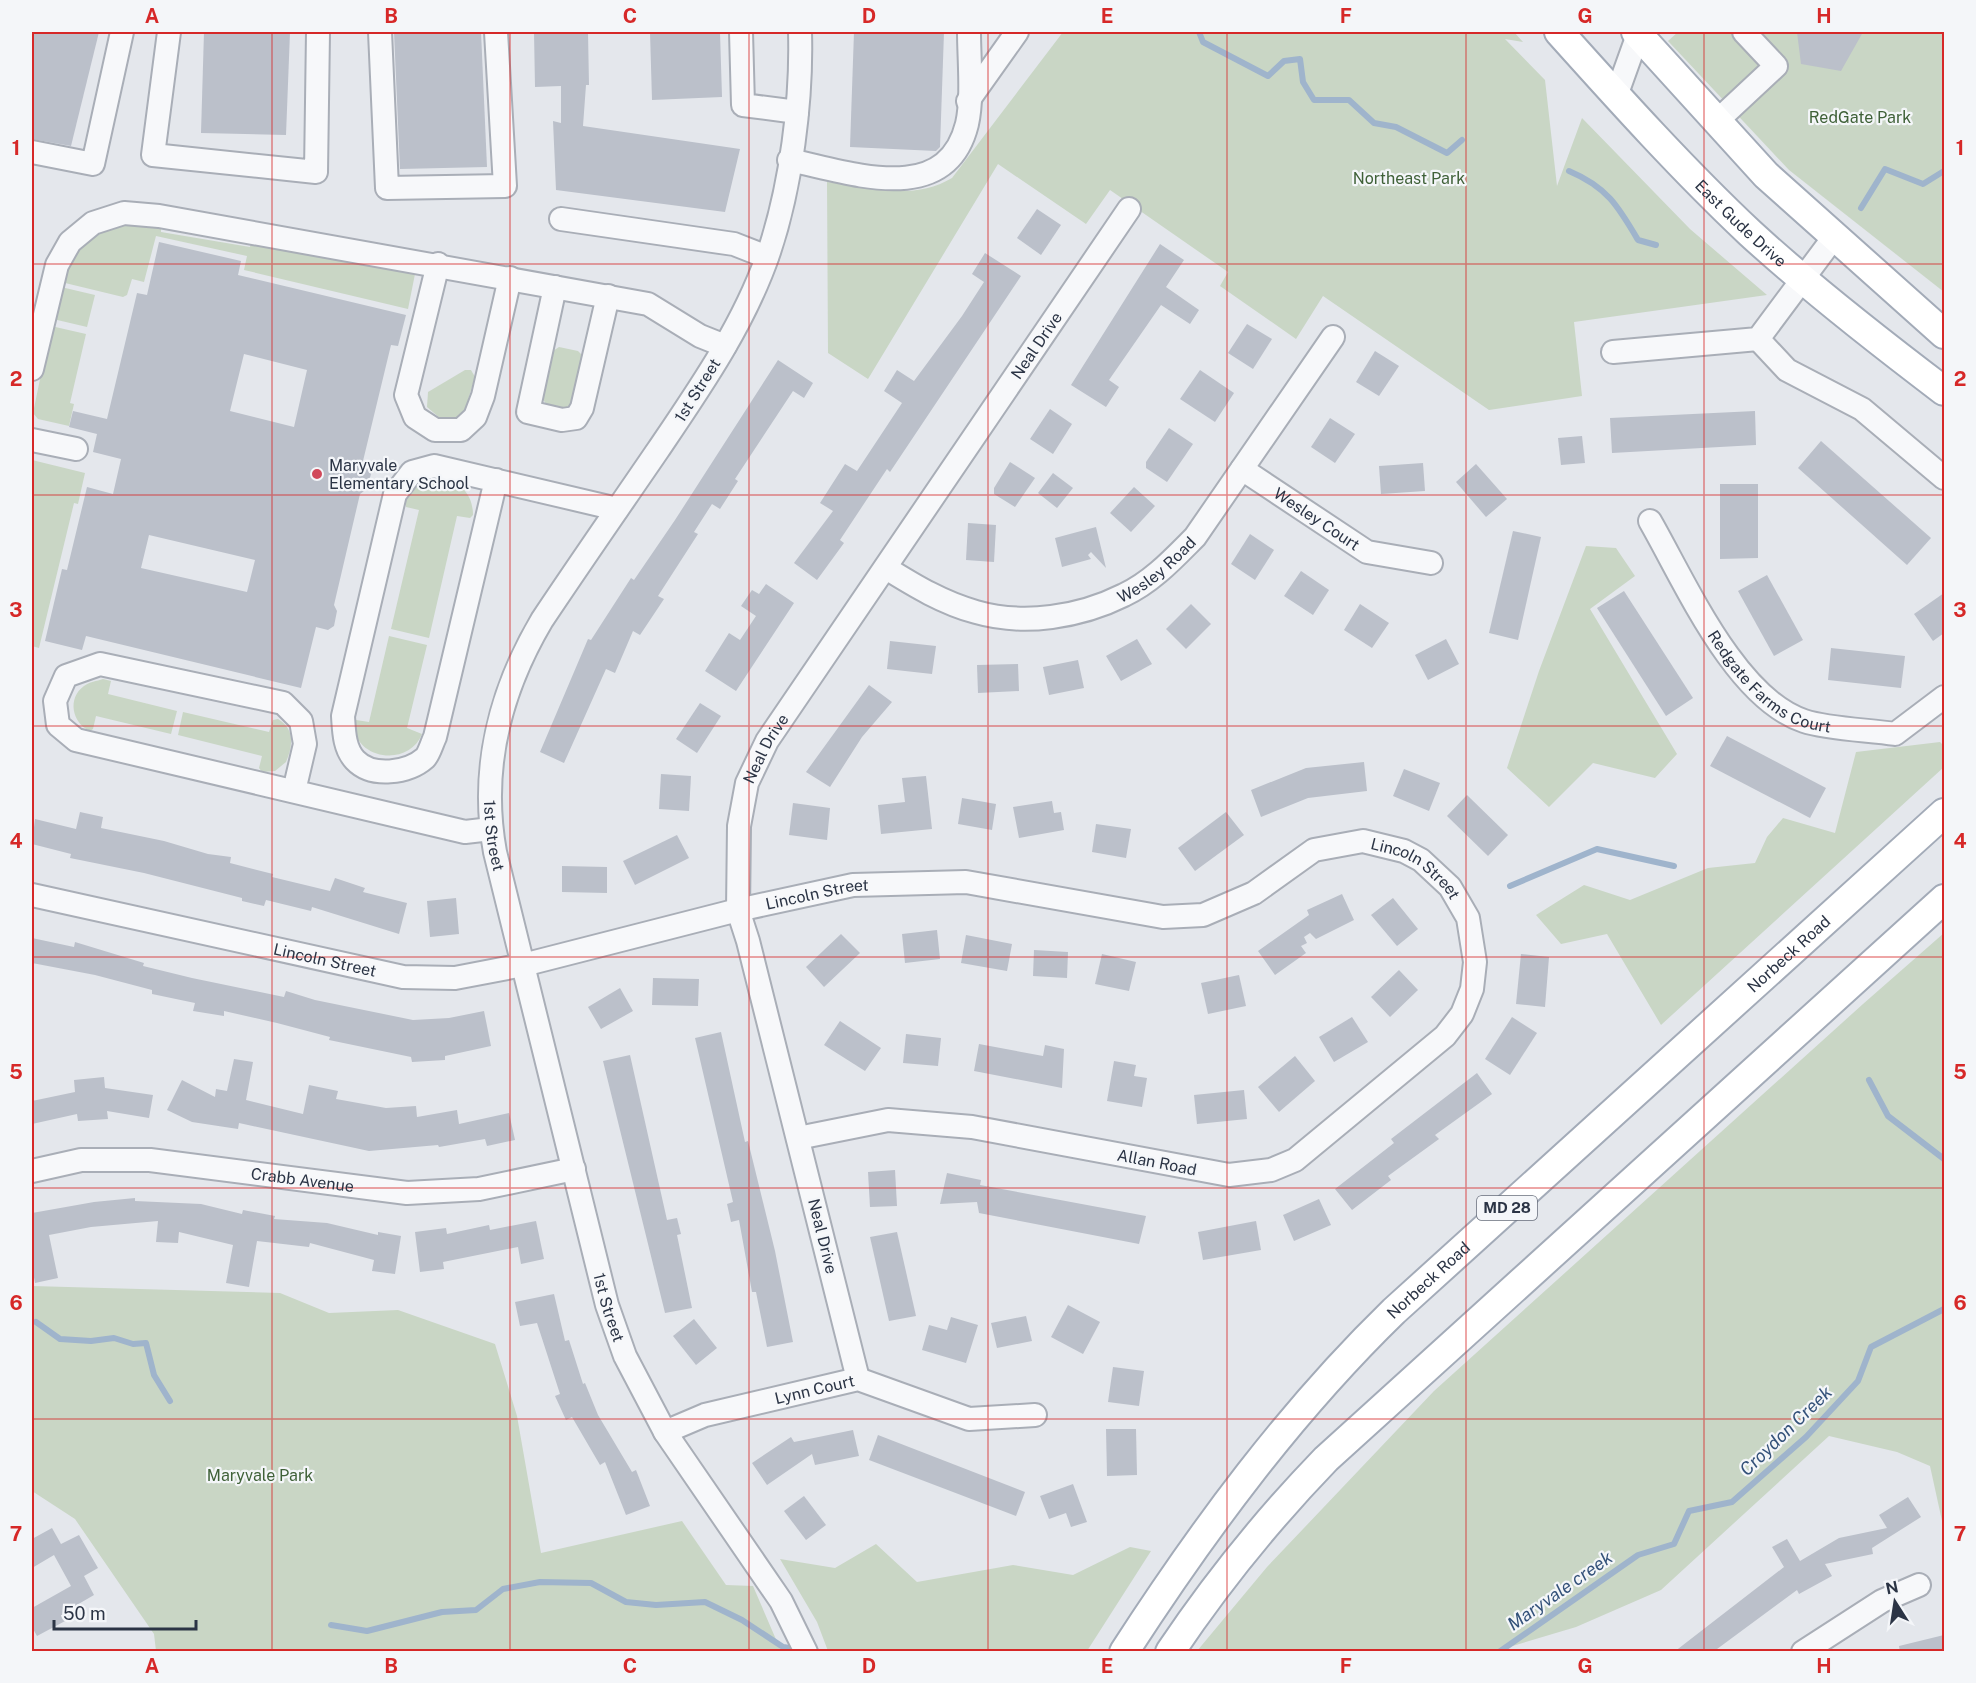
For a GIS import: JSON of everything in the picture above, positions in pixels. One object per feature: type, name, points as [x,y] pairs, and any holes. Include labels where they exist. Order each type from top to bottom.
[{"type":"main road","name":"East Gude Drive","points":[[1559,32],[1616,96],[1751,233],[1889,349],[1944,391]]},
{"type":"main road","points":[[1638,32],[1766,175],[1944,334]]},
{"type":"main road","name":"Norbeck Road","points":[[1124,1652],[1210,1525],[1347,1356],[1944,813]]},
{"type":"main road","points":[[1170,1652],[1234,1562],[1284,1502],[1326,1459],[1944,899]]},
{"type":"street","points":[[32,152],[93,164],[122,32]]},
{"type":"street","points":[[169,32],[153,155],[316,172],[318,32]]},
{"type":"street","points":[[380,32],[387,188],[505,186],[496,32]]},
{"type":"street","points":[[741,32],[743,105],[797,112]]},
{"type":"street","name":"1st Street","points":[[800,32],[797,112],[779,213],[767,257],[724,346],[694,396],[542,620],[517,664],[497,725],[491,760],[491,830],[607,1305],[625,1356],[664,1432],[781,1600],[804,1646]]},
{"type":"street","points":[[789,159],[895,180],[918,178],[945,163],[959,148],[968,121],[969,32]]},
{"type":"street","points":[[968,101],[1017,32]]},
{"type":"street","points":[[1616,96],[1638,32]]},
{"type":"street","points":[[1717,121],[1776,66],[1744,32]]},
{"type":"street","name":"Neal Drive","points":[[858,1379],[748,941],[738,910],[739,826],[747,783],[767,741],[1129,209]]},
{"type":"street","points":[[32,369],[57,265],[70,242],[93,223],[124,213],[159,216],[438,264],[648,304],[700,336],[724,346]]},
{"type":"street","points":[[561,219],[735,244],[767,257]]},
{"type":"street","points":[[1613,352],[1758,339],[1834,237]]},
{"type":"street","points":[[438,264],[406,395],[415,417],[435,430],[461,430],[475,417],[483,396],[510,278]]},
{"type":"street","points":[[555,287],[528,412],[562,420],[576,418],[582,408],[608,296]]},
{"type":"street","name":"Wesley Road","points":[[886,568],[930,595],[977,613],[1027,620],[1077,612],[1125,595],[1168,564],[1195,537],[1333,337]]},
{"type":"street","points":[[1758,339],[1787,370],[1862,409],[1944,478]]},
{"type":"street","points":[[32,440],[76,449]]},
{"type":"street","points":[[496,480],[435,737],[426,758],[399,772],[376,770],[356,761],[344,740],[343,716],[395,494],[412,472],[434,466],[496,480],[617,510]]},
{"type":"street","name":"Wesley Court","points":[[1242,469],[1367,552],[1431,563]]},
{"type":"street","name":"Redgate Farms Court","points":[[1650,521],[1721,648],[1767,701],[1804,721],[1895,734],[1944,697]]},
{"type":"street","points":[[294,791],[305,744],[301,721],[283,704],[100,664],[66,676],[55,701],[58,725],[76,740],[465,832],[491,830]]},
{"type":"street","name":"Lincoln Street","points":[[32,895],[403,977],[455,978],[523,965],[738,910],[853,885],[966,882],[1163,917],[1203,915],[1254,893],[1314,850],[1364,841],[1404,850],[1421,860],[1450,888],[1468,918],[1475,962],[1472,989],[1462,1014]]},
{"type":"street","name":"Allan Road","points":[[798,1138],[888,1120],[972,1127],[1229,1175],[1271,1170],[1295,1160],[1445,1036],[1462,1014]]},
{"type":"street","name":"Crabb Avenue","points":[[32,1171],[81,1160],[150,1160],[406,1193],[479,1189],[574,1168]]},
{"type":"street","name":"Lynn Court","points":[[664,1432],[705,1415],[858,1379],[969,1419],[1035,1415]]},
{"type":"street","points":[[1803,1652],[1882,1601],[1918,1585]]},
{"type":"green space","name":"Northeast Park","points":[[1063,32],[1514,32],[1523,42],[1505,39],[1545,80],[1557,186],[1582,118],[1690,229],[1767,295],[1574,322],[1582,396],[1489,410],[1323,296],[1296,339],[1220,286],[1228,272],[1110,190],[1086,224],[998,164],[868,379],[828,353],[827,182],[879,190],[905,191],[929,188],[952,178]]},
{"type":"green space","name":"RedGate Park","points":[[1678,32],[1944,32],[1944,292],[1789,170],[1668,41]]},
{"type":"green space","points":[[130,222],[161,227],[161,232],[250,247],[251,242],[416,269],[408,309],[244,270],[247,256],[156,236],[144,282],[132,279],[127,295],[123,297],[61,282],[73,257],[86,242],[115,226]]},
{"type":"green space","points":[[61,287],[95,295],[87,327],[53,319]]},
{"type":"green space","points":[[51,326],[86,334],[70,403],[74,404],[69,426],[38,419],[33,413]]},
{"type":"green space","points":[[559,347],[578,351],[583,356],[572,404],[565,408],[546,404],[542,398],[553,351]]},
{"type":"green space","points":[[465,370],[471,370],[475,377],[464,413],[452,420],[441,419],[427,407],[428,392]]},
{"type":"green space","points":[[32,460],[85,473],[78,504],[74,503],[39,648],[32,646]]},
{"type":"green space","points":[[440,478],[454,482],[464,490],[471,501],[473,515],[470,518],[457,516],[429,638],[391,629],[419,510],[406,507],[405,502],[420,483]]},
{"type":"green space","points":[[1586,546],[1616,548],[1635,576],[1590,609],[1677,754],[1655,778],[1593,763],[1549,807],[1507,768],[1539,671]]},
{"type":"green space","points":[[389,636],[427,645],[407,728],[422,734],[414,745],[404,752],[392,755],[369,750],[360,743],[356,732],[356,720],[369,722]]},
{"type":"green space","points":[[103,679],[111,681],[108,694],[177,711],[171,734],[96,716],[93,729],[90,731],[84,727],[74,710],[75,697],[86,685]]},
{"type":"green space","points":[[183,712],[269,732],[273,720],[278,719],[284,723],[291,738],[286,762],[275,771],[262,772],[259,768],[262,756],[178,735]]},
{"type":"green space","points":[[1940,742],[1944,746],[1944,767],[1661,1025],[1607,934],[1561,944],[1536,915],[1584,885],[1630,900],[1708,868],[1755,863],[1767,837],[1783,818],[1835,833],[1856,752]]},
{"type":"green space","points":[[1944,933],[1944,1530],[1930,1466],[1897,1452],[1829,1436],[1661,1590],[1576,1627],[1496,1651],[1197,1651],[1267,1567],[1434,1391]]},
{"type":"green space","name":"Maryvale Park","points":[[32,1286],[280,1293],[329,1313],[398,1310],[495,1344],[517,1416],[541,1553],[682,1521],[726,1585],[753,1586],[781,1651],[156,1651],[154,1634],[75,1519],[32,1491]]},
{"type":"green space","points":[[876,1544],[917,1582],[1013,1565],[1073,1575],[1130,1547],[1151,1551],[1087,1651],[828,1651],[817,1622],[780,1559],[835,1568]]},
{"type":"building","points":[[32,32],[99,32],[71,146],[32,139]]},
{"type":"building","points":[[204,32],[290,32],[286,135],[201,133]]},
{"type":"building","points":[[394,32],[481,32],[487,167],[400,169]]},
{"type":"building","points":[[534,32],[588,32],[589,85],[586,85],[583,126],[740,149],[725,212],[556,190],[553,121],[561,123],[561,86],[535,87]]},
{"type":"building","points":[[650,32],[720,32],[722,97],[652,100]]},
{"type":"building","points":[[854,32],[944,32],[940,147],[936,151],[850,147]]},
{"type":"building","points":[[1797,32],[1863,32],[1841,71],[1801,64]]},
{"type":"building","points":[[1037,209],[1061,225],[1041,255],[1017,238]]},
{"type":"building","points":[[159,242],[241,261],[238,275],[406,315],[398,346],[391,345],[363,461],[371,474],[367,489],[360,494],[334,605],[337,611],[334,626],[328,630],[316,627],[301,688],[86,636],[82,650],[45,641],[62,569],[67,570],[87,487],[113,494],[121,459],[93,452],[97,434],[69,427],[73,411],[107,419],[137,293],[147,295]],"holes":[[[244,354],[307,370],[294,427],[230,411]],[[149,535],[255,560],[247,592],[141,568]]]},
{"type":"building","points":[[1160,244],[1184,260],[1166,287],[1199,310],[1190,324],[1161,305],[1109,380],[1119,387],[1106,407],[1071,385]]},
{"type":"building","points":[[985,253],[1021,276],[890,472],[887,469],[840,540],[844,543],[817,580],[794,563],[833,511],[820,503],[845,464],[857,471],[902,403],[884,391],[897,370],[914,381],[962,316],[984,282],[972,274]]},
{"type":"building","points":[[1247,324],[1272,339],[1253,369],[1228,353]]},
{"type":"building","points":[[1375,351],[1399,366],[1379,396],[1356,382]]},
{"type":"building","points":[[778,360],[813,383],[804,398],[793,391],[735,479],[738,481],[720,509],[712,504],[694,532],[698,534],[658,596],[664,599],[640,635],[633,631],[615,673],[606,669],[564,763],[540,752],[588,639],[591,640],[631,578],[634,580],[675,520]]},
{"type":"building","points":[[1200,370],[1234,393],[1215,422],[1180,399]]},
{"type":"building","points":[[1050,409],[1072,424],[1053,454],[1030,439]]},
{"type":"building","points":[[1755,411],[1756,445],[1612,453],[1610,418]]},
{"type":"building","points":[[1330,418],[1355,434],[1335,463],[1311,447]]},
{"type":"building","points":[[1169,428],[1193,444],[1167,482],[1146,468],[1146,462]]},
{"type":"building","points":[[1582,436],[1585,463],[1561,465],[1558,438]]},
{"type":"building","points":[[1821,441],[1931,538],[1907,565],[1798,468]]},
{"type":"building","points":[[1010,462],[1035,478],[1015,507],[994,494],[994,488]]},
{"type":"building","points":[[1423,463],[1425,491],[1381,494],[1379,466]]},
{"type":"building","points":[[1476,464],[1507,499],[1486,517],[1456,482]]},
{"type":"building","points":[[1053,473],[1073,488],[1057,508],[1038,493]]},
{"type":"building","points":[[1720,484],[1758,484],[1758,558],[1720,559]]},
{"type":"building","points":[[1134,487],[1155,506],[1131,532],[1110,513]]},
{"type":"building","points":[[968,523],[996,525],[994,562],[966,560]]},
{"type":"building","points":[[1096,527],[1106,568],[1091,552],[1088,555],[1091,559],[1062,567],[1055,538]]},
{"type":"building","points":[[1513,531],[1541,537],[1518,640],[1489,633]]},
{"type":"building","points":[[1250,534],[1274,550],[1255,580],[1231,564]]},
{"type":"building","points":[[1301,571],[1329,590],[1313,615],[1284,596]]},
{"type":"building","points":[[1767,575],[1803,640],[1774,656],[1738,591]]},
{"type":"building","points":[[766,584],[794,603],[736,691],[705,671],[729,633],[740,640],[756,616],[741,606],[752,590],[759,594]]},
{"type":"building","points":[[1624,591],[1693,698],[1666,716],[1597,608]]},
{"type":"building","points":[[1944,593],[1944,633],[1933,641],[1914,614]]},
{"type":"building","points":[[1191,604],[1211,624],[1186,649],[1166,629]]},
{"type":"building","points":[[1360,604],[1389,623],[1372,648],[1344,630]]},
{"type":"building","points":[[1137,639],[1152,664],[1121,681],[1106,656]]},
{"type":"building","points":[[1446,639],[1459,664],[1428,680],[1415,655]]},
{"type":"building","points":[[890,641],[936,646],[932,674],[887,669]]},
{"type":"building","points":[[1831,648],[1905,656],[1901,688],[1828,680]]},
{"type":"building","points":[[1078,660],[1084,688],[1049,695],[1043,667]]},
{"type":"building","points":[[1018,664],[1019,691],[978,693],[977,665]]},
{"type":"building","points":[[869,685],[892,702],[862,737],[830,787],[806,772]]},
{"type":"building","points":[[700,703],[721,716],[697,753],[676,739]]},
{"type":"building","points":[[1727,736],[1826,788],[1810,818],[1710,766]]},
{"type":"building","points":[[1364,762],[1367,791],[1308,798],[1261,817],[1251,790],[1306,768]]},
{"type":"building","points":[[1404,769],[1440,783],[1429,811],[1393,796]]},
{"type":"building","points":[[661,774],[691,776],[689,811],[659,809]]},
{"type":"building","points":[[926,776],[932,829],[881,834],[878,805],[905,802],[902,778]]},
{"type":"building","points":[[1467,795],[1508,835],[1488,856],[1447,816]]},
{"type":"building","points":[[962,798],[996,804],[992,830],[958,824]]},
{"type":"building","points":[[1052,801],[1054,813],[1061,812],[1064,830],[1019,838],[1013,807]]},
{"type":"building","points":[[793,803],[830,808],[827,840],[789,835]]},
{"type":"building","points":[[80,812],[103,817],[101,828],[164,841],[208,854],[231,857],[230,863],[273,874],[272,877],[330,891],[335,878],[365,888],[363,892],[407,903],[399,934],[312,907],[311,911],[266,900],[264,906],[242,901],[242,898],[144,873],[70,858],[71,854],[32,844],[35,819],[76,829]]},
{"type":"building","points":[[1226,812],[1244,835],[1195,871],[1178,848]]},
{"type":"building","points":[[1096,824],[1131,829],[1126,858],[1092,852]]},
{"type":"building","points":[[677,835],[689,858],[635,885],[623,861]]},
{"type":"building","points":[[562,866],[607,867],[607,893],[562,892]]},
{"type":"building","points":[[1342,894],[1354,920],[1316,939],[1310,933],[1304,937],[1307,943],[1301,946],[1306,953],[1275,975],[1258,951],[1309,915],[1307,910]]},
{"type":"building","points":[[456,898],[459,934],[430,937],[427,901]]},
{"type":"building","points":[[1393,898],[1418,929],[1397,946],[1371,915]]},
{"type":"building","points":[[937,930],[940,959],[905,963],[902,934]]},
{"type":"building","points":[[841,934],[860,953],[824,987],[806,967]]},
{"type":"building","points":[[966,935],[1012,944],[1007,971],[961,963]]},
{"type":"building","points":[[32,938],[74,947],[75,942],[144,963],[143,966],[192,978],[284,997],[286,991],[315,1000],[413,1020],[449,1018],[484,1011],[491,1046],[445,1056],[445,1060],[412,1062],[411,1057],[329,1040],[330,1037],[277,1023],[224,1011],[224,1016],[193,1011],[195,1003],[152,994],[152,990],[95,975],[32,963]]},
{"type":"building","points":[[1034,950],[1068,952],[1067,978],[1033,976]]},
{"type":"building","points":[[1102,954],[1136,962],[1129,991],[1095,984]]},
{"type":"building","points":[[1521,954],[1549,957],[1545,1007],[1516,1004]]},
{"type":"building","points":[[1399,970],[1418,990],[1390,1017],[1371,997]]},
{"type":"building","points":[[1239,975],[1246,1006],[1208,1014],[1201,983]]},
{"type":"building","points":[[653,978],[699,979],[698,1006],[652,1005]]},
{"type":"building","points":[[620,988],[633,1011],[601,1029],[588,1007]]},
{"type":"building","points":[[1352,1017],[1368,1042],[1334,1062],[1319,1037]]},
{"type":"building","points":[[1512,1017],[1537,1033],[1510,1075],[1485,1059]]},
{"type":"building","points":[[840,1021],[881,1048],[865,1071],[824,1045]]},
{"type":"building","points":[[721,1032],[745,1142],[748,1141],[775,1251],[793,1342],[767,1347],[756,1292],[752,1292],[739,1220],[731,1222],[727,1204],[733,1202],[695,1038]]},
{"type":"building","points":[[906,1034],[941,1038],[938,1066],[903,1063]]},
{"type":"building","points":[[979,1044],[1043,1056],[1045,1045],[1064,1049],[1062,1088],[974,1071]]},
{"type":"building","points":[[630,1055],[667,1220],[677,1218],[681,1234],[677,1235],[692,1308],[665,1313],[603,1061]]},
{"type":"building","points":[[1295,1056],[1315,1081],[1279,1112],[1258,1087]]},
{"type":"building","points":[[234,1059],[253,1062],[246,1100],[303,1114],[309,1085],[338,1091],[336,1099],[386,1108],[416,1106],[417,1117],[457,1110],[459,1124],[509,1113],[515,1140],[487,1146],[485,1139],[439,1147],[438,1145],[369,1151],[239,1123],[238,1129],[192,1122],[167,1110],[182,1080],[215,1097],[216,1089],[227,1091]]},
{"type":"building","points":[[1114,1061],[1136,1065],[1134,1076],[1147,1078],[1142,1107],[1107,1101]]},
{"type":"building","points":[[1477,1073],[1492,1094],[1435,1135],[1439,1139],[1388,1176],[1391,1180],[1352,1210],[1335,1189],[1394,1143],[1391,1139]]},
{"type":"building","points":[[104,1077],[105,1088],[153,1095],[149,1118],[107,1111],[108,1119],[78,1121],[77,1114],[32,1124],[32,1101],[75,1092],[74,1080]]},
{"type":"building","points":[[1244,1090],[1247,1119],[1197,1124],[1194,1095]]},
{"type":"building","points":[[895,1170],[897,1206],[870,1207],[868,1172]]},
{"type":"building","points":[[947,1173],[981,1180],[980,1185],[1146,1216],[1139,1244],[979,1213],[977,1202],[940,1204]]},
{"type":"building","points":[[135,1198],[135,1201],[201,1204],[242,1214],[243,1210],[275,1216],[274,1219],[327,1223],[378,1235],[378,1232],[401,1236],[395,1274],[372,1271],[374,1260],[310,1243],[309,1247],[257,1241],[249,1287],[226,1283],[233,1245],[179,1232],[178,1243],[156,1242],[158,1221],[91,1227],[49,1235],[58,1278],[35,1283],[32,1266],[32,1213],[94,1202]]},
{"type":"building","points":[[1319,1199],[1331,1225],[1294,1241],[1283,1215]]},
{"type":"building","points":[[536,1221],[544,1259],[521,1264],[518,1247],[443,1262],[444,1269],[420,1272],[415,1232],[446,1228],[447,1234],[489,1225],[490,1230]]},
{"type":"building","points":[[1256,1221],[1261,1250],[1203,1260],[1198,1232]]},
{"type":"building","points":[[897,1232],[916,1316],[889,1321],[870,1237]]},
{"type":"building","points":[[554,1294],[565,1341],[569,1340],[583,1384],[585,1383],[598,1415],[632,1472],[636,1470],[650,1506],[626,1515],[605,1462],[600,1465],[572,1417],[566,1420],[555,1396],[560,1394],[537,1323],[520,1326],[515,1302]]},
{"type":"building","points":[[1068,1305],[1100,1322],[1083,1354],[1051,1337]]},
{"type":"building","points":[[1026,1316],[1032,1341],[997,1348],[991,1323]]},
{"type":"building","points":[[951,1317],[978,1325],[966,1363],[922,1350],[929,1325],[947,1330]]},
{"type":"building","points":[[694,1319],[717,1348],[696,1365],[673,1336]]},
{"type":"building","points":[[1113,1367],[1144,1371],[1139,1406],[1108,1402]]},
{"type":"building","points":[[1106,1429],[1136,1429],[1137,1475],[1107,1476]]},
{"type":"building","points":[[853,1430],[859,1456],[815,1465],[812,1454],[767,1485],[752,1463],[791,1437],[794,1442]]},
{"type":"building","points":[[878,1435],[1025,1492],[1016,1516],[869,1460]]},
{"type":"building","points":[[1073,1484],[1087,1522],[1071,1527],[1066,1513],[1049,1519],[1040,1496]]},
{"type":"building","points":[[804,1496],[826,1525],[806,1540],[784,1511]]},
{"type":"building","points":[[1908,1497],[1921,1517],[1872,1548],[1873,1554],[1825,1564],[1832,1576],[1799,1594],[1797,1590],[1713,1652],[1674,1652],[1784,1567],[1772,1547],[1787,1539],[1800,1561],[1839,1538],[1887,1528],[1879,1515]]},
{"type":"building","points":[[52,1528],[61,1544],[79,1535],[98,1568],[84,1576],[94,1595],[63,1613],[67,1620],[37,1636],[32,1627],[32,1608],[71,1586],[54,1555],[32,1568],[32,1539]]},
{"type":"building","points":[[1944,1635],[1944,1652],[1900,1652],[1899,1646]]},
{"type":"waterway","points":[[1199,32],[1203,42],[1268,76],[1284,61],[1300,59],[1303,82],[1314,100],[1349,100],[1374,123],[1396,127],[1447,153],[1462,140]]},
{"type":"waterway","points":[[1861,208],[1885,169],[1923,184],[1944,171]]},
{"type":"waterway","points":[[1569,171],[1602,191],[1617,207],[1638,240],[1656,245]]},
{"type":"waterway","points":[[1510,886],[1597,849],[1674,866]]},
{"type":"waterway","points":[[1869,1080],[1888,1116],[1944,1159]]},
{"type":"waterway","name":"Croydon Creek","points":[[1499,1652],[1638,1555],[1674,1544],[1689,1511],[1732,1502],[1806,1437],[1858,1381],[1871,1347],[1944,1309]]},
{"type":"waterway","points":[[36,1322],[60,1339],[91,1341],[114,1338],[133,1344],[146,1343],[154,1375],[170,1401]]},
{"type":"waterway","name":"Maryvale creek","points":[[331,1625],[367,1631],[442,1612],[476,1610],[503,1589],[540,1582],[591,1583],[626,1602],[656,1605],[705,1602],[742,1620],[783,1647],[797,1649]]},
{"type":"place","name":"Maryvale Elementary School","points":[[317,474]]}]
